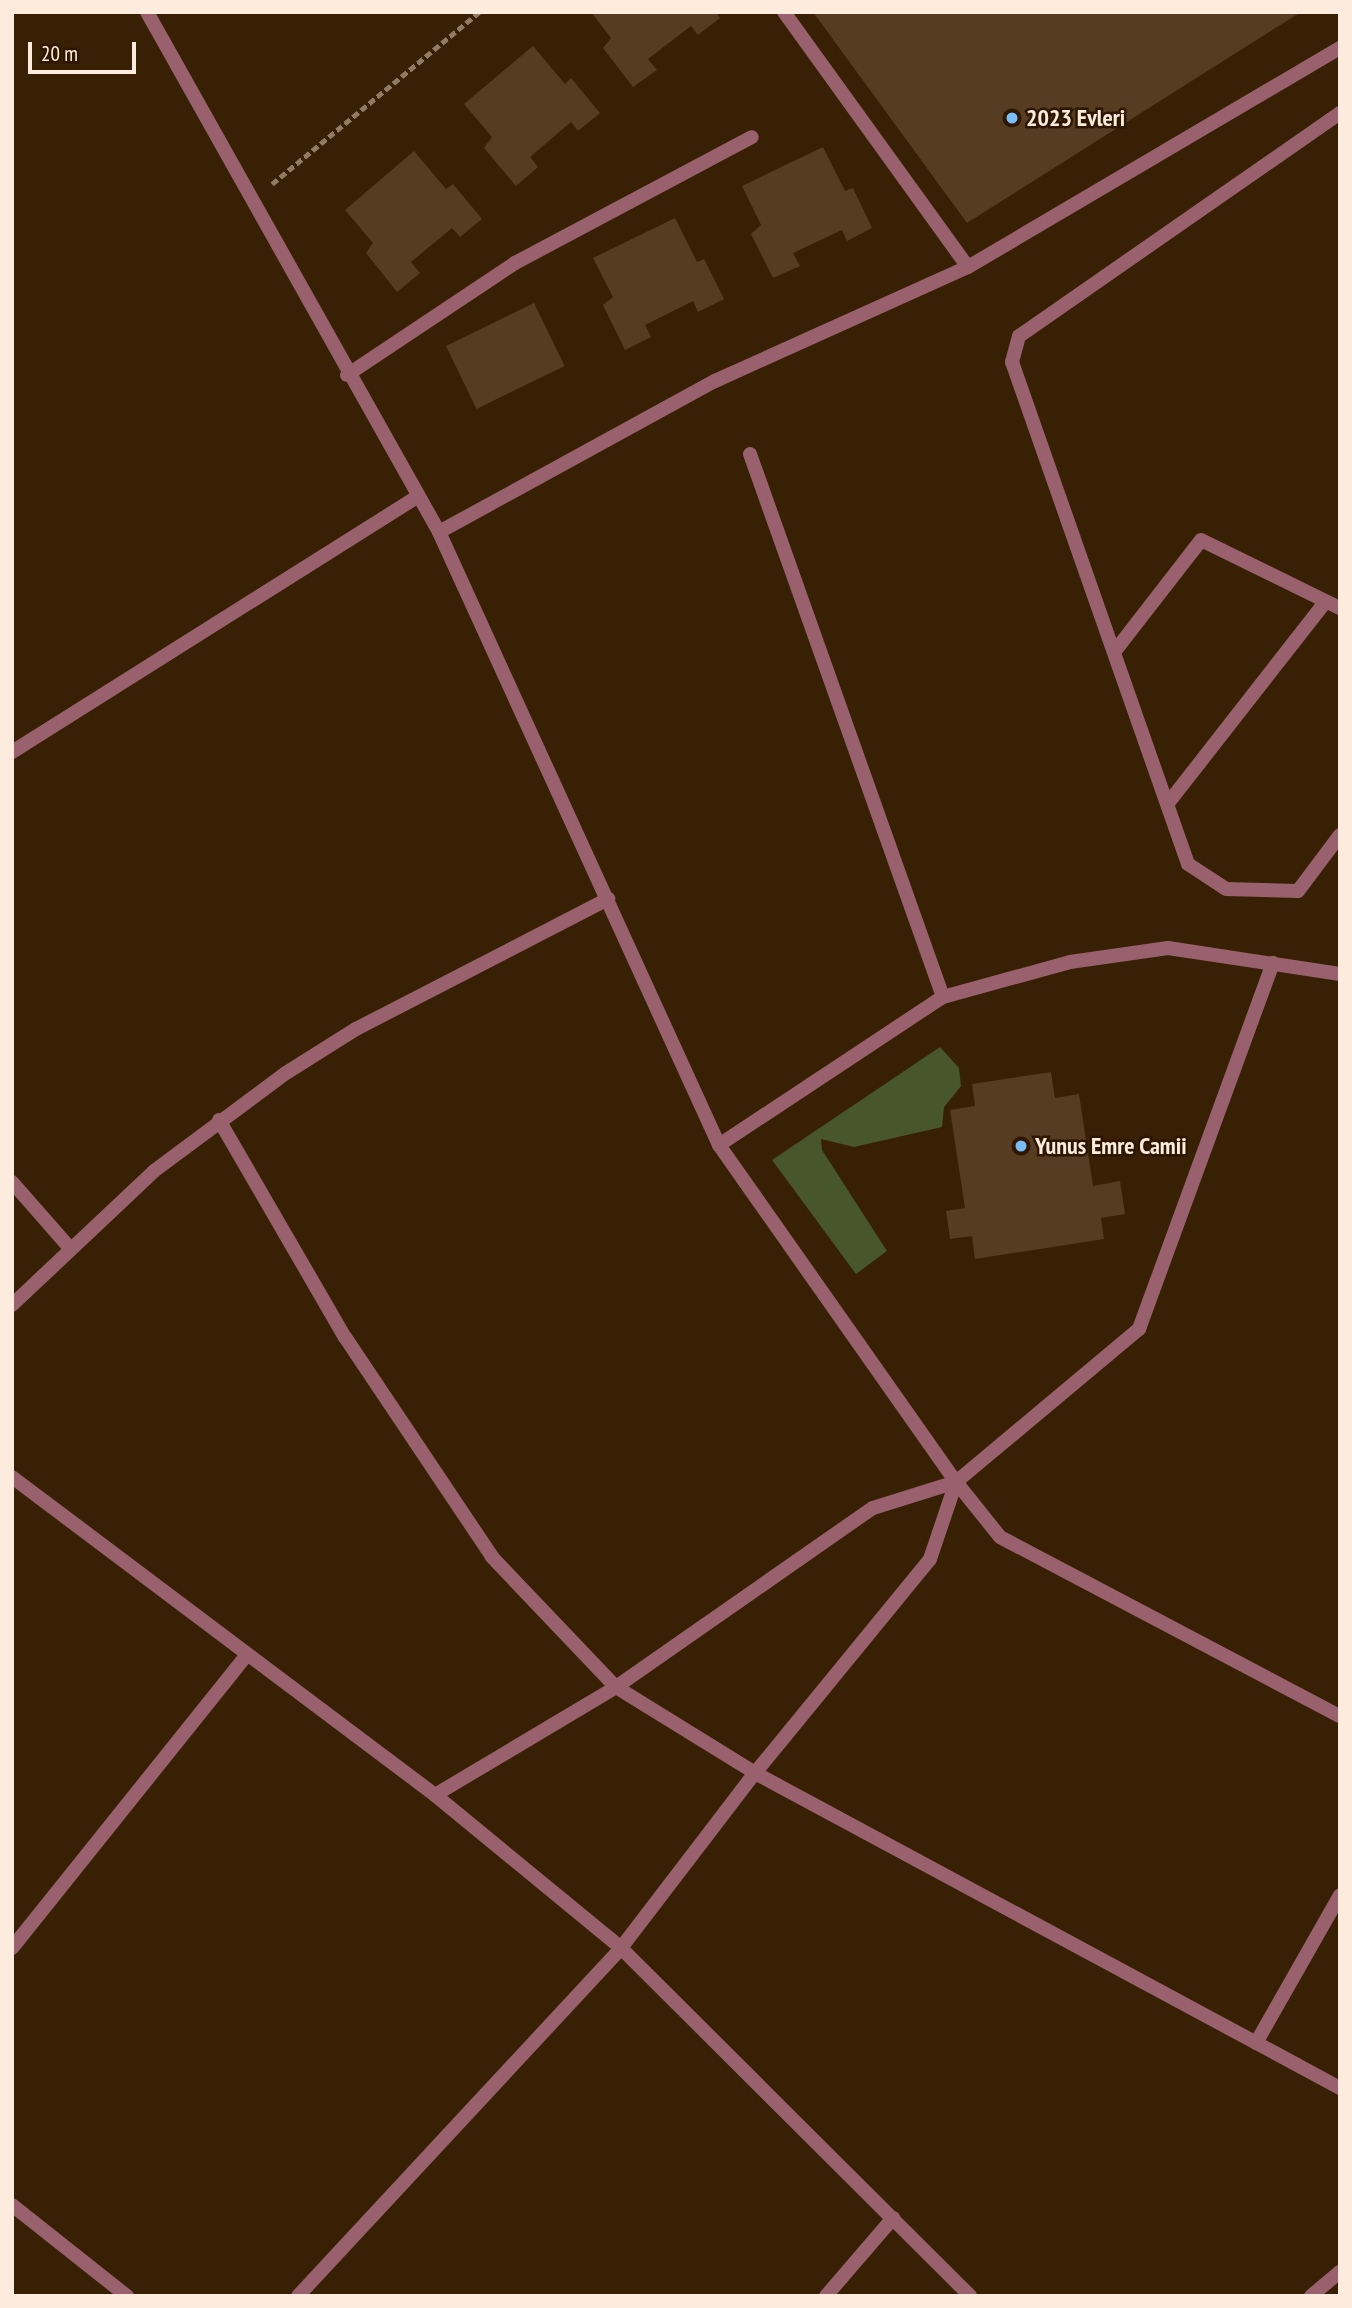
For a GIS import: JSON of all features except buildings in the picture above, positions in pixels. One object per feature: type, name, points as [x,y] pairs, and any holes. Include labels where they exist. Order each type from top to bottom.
[{"type":"street","points":[[147,12],[347,375],[439,532],[719,1145],[956,1482],[1000,1537],[1340,1716]]},
{"type":"street","points":[[784,12],[968,267]]},
{"type":"street","points":[[439,532],[715,381],[968,267],[1340,48]]},
{"type":"street","points":[[1340,113],[1019,336],[1013,362],[1169,802],[1188,864],[1226,889],[1298,891],[1340,835]]},
{"type":"street","points":[[347,375],[515,262],[752,136]]},
{"type":"street","points":[[750,454],[943,998]]},
{"type":"street","points":[[12,752],[418,496]]},
{"type":"street","points":[[1115,651],[1201,540],[1340,608]]},
{"type":"street","points":[[1169,802],[1325,602]]},
{"type":"street","points":[[12,1305],[69,1247],[219,1120],[356,1029],[608,899]]},
{"type":"street","points":[[719,1145],[943,998],[1070,962],[1168,948],[1340,974]]},
{"type":"street","points":[[435,1795],[616,1687],[873,1508],[956,1482],[1139,1329],[1273,963]]},
{"type":"street","points":[[219,1120],[345,1337],[492,1558],[616,1687],[755,1773],[1340,2088]]},
{"type":"street","points":[[12,1182],[69,1247]]},
{"type":"street","points":[[12,1477],[246,1657],[435,1795],[621,1948],[970,2296]]},
{"type":"street","points":[[298,2296],[621,1948],[755,1773],[930,1559],[956,1482]]},
{"type":"street","points":[[12,1948],[246,1657]]},
{"type":"street","points":[[1256,2043],[1340,1895]]},
{"type":"street","points":[[12,2205],[128,2296]]},
{"type":"street","points":[[826,2296],[893,2218]]},
{"type":"street","points":[[1311,2296],[1340,2273]]},
{"type":"path","points":[[251,201],[479,12]]},
{"type":"green space","points":[[940,1047],[959,1068],[961,1086],[944,1107],[942,1127],[854,1147],[821,1139],[822,1150],[887,1251],[856,1274],[772,1160]]},
{"type":"place","name":"2023 Evleri","points":[[1012,118]]},
{"type":"place","name":"Yunus Emre Camii","points":[[1021,1146]]}]
